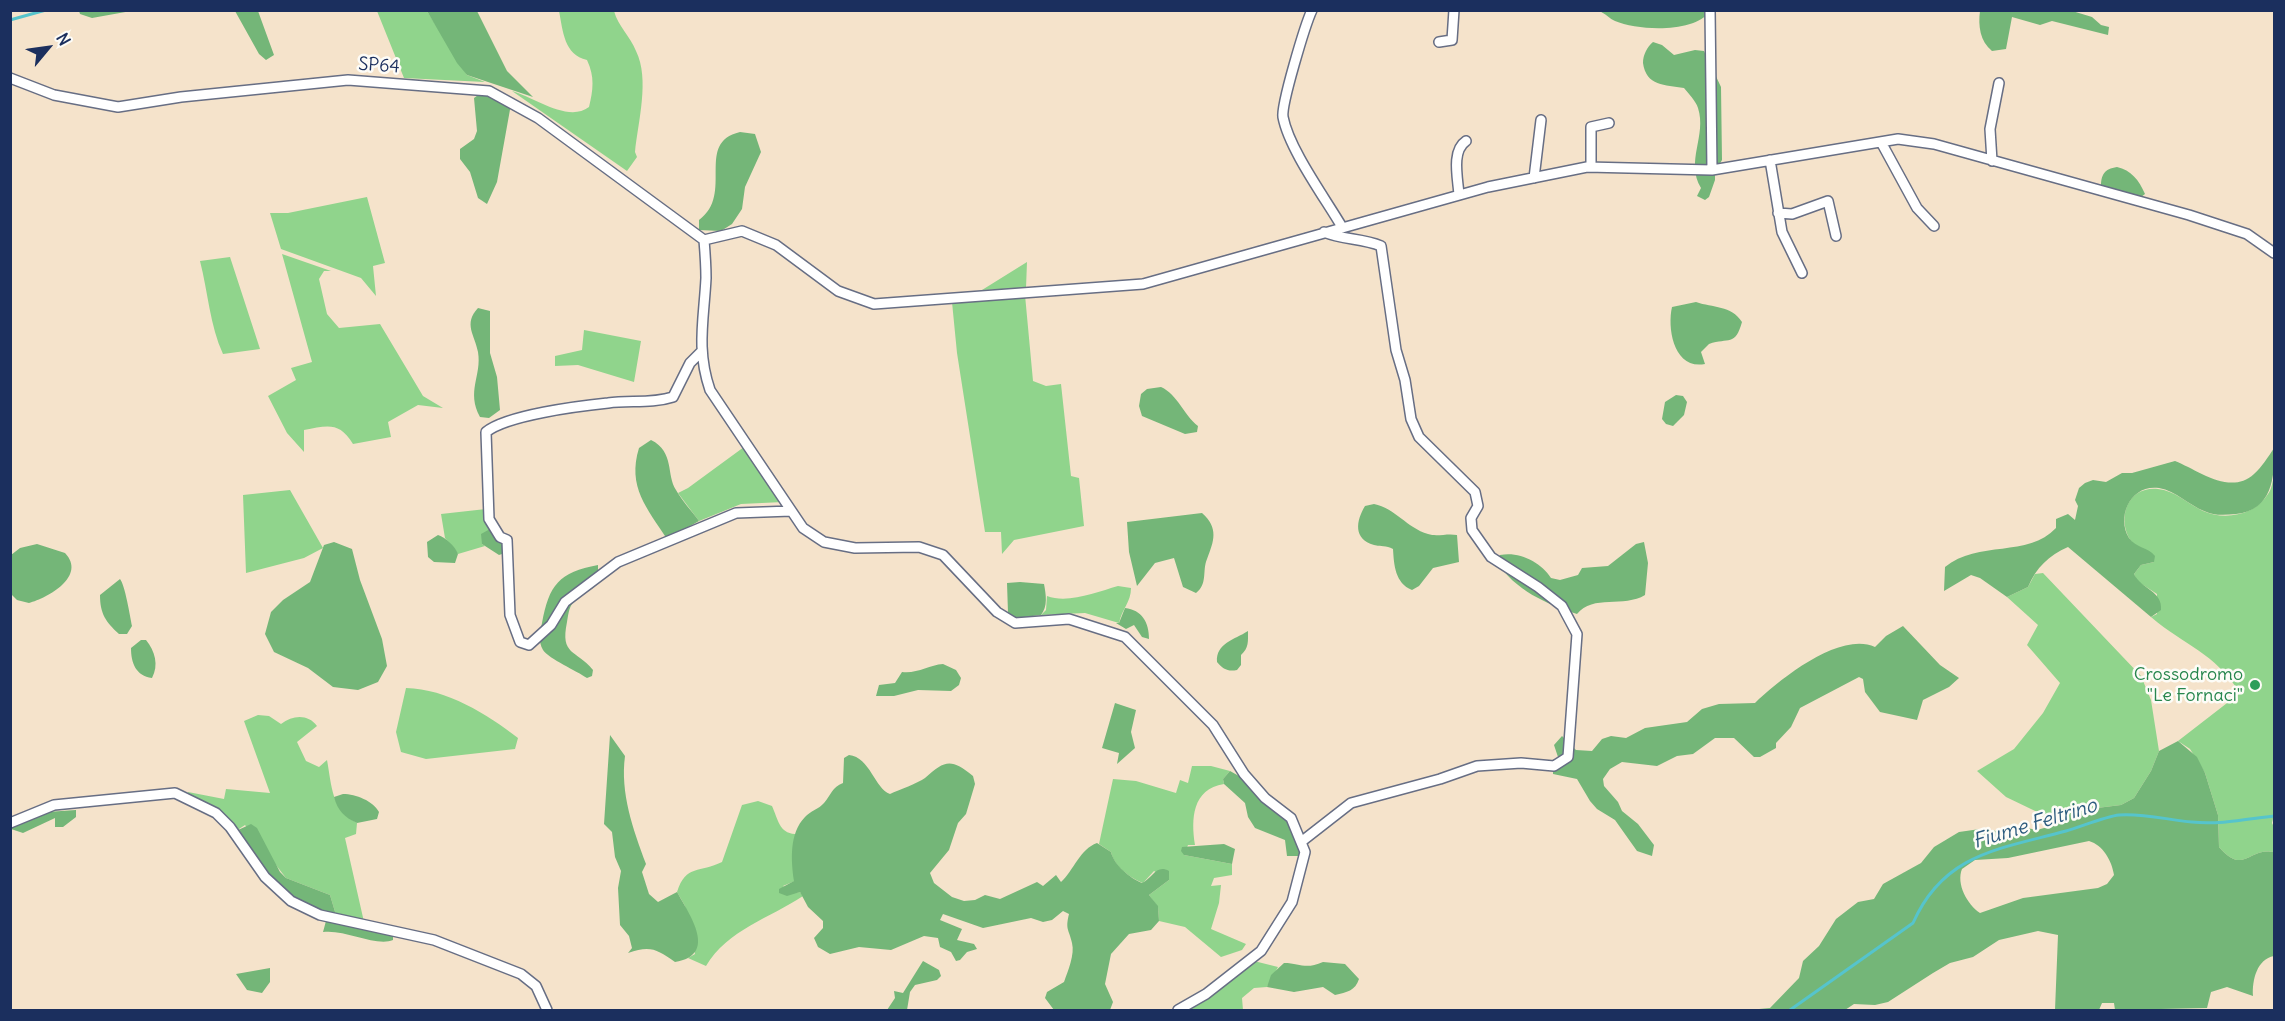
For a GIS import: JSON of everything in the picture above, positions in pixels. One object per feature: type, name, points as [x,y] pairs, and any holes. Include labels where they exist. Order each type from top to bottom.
[{"type":"street","points":[[1312,10],[1305,27],[1282,116],[1292,142],[1342,227]]},
{"type":"street","points":[[1439,42],[1452,40],[1455,10]]},
{"type":"street","points":[[1710,10],[1712,170]]},
{"type":"street","name":"SP64","points":[[10,78],[54,95],[118,107],[182,97],[348,80],[489,91],[538,118],[704,240]]},
{"type":"street","points":[[1992,161],[1990,129],[1999,83]]},
{"type":"street","points":[[1534,178],[1541,120]]},
{"type":"street","points":[[1591,167],[1591,128],[1609,123]]},
{"type":"street","points":[[1178,1011],[1206,994],[1261,951],[1292,902],[1305,852],[1291,818],[1265,798],[1244,774],[1213,724],[1125,637],[1069,619],[1015,623],[998,612],[943,555],[919,547],[855,548],[824,542],[803,528],[710,390],[702,365],[701,352],[700,322],[706,278],[704,240],[742,231],[776,245],[838,291],[874,304],[1143,284],[1459,195],[1591,167],[1712,170],[1898,139],[1934,144],[2247,234],[2274,253]]},
{"type":"street","points":[[1459,195],[1457,153],[1461,144],[1466,141]]},
{"type":"street","points":[[1881,142],[1917,208],[1934,226]]},
{"type":"street","points":[[1770,160],[1782,232],[1802,273]]},
{"type":"street","points":[[1778,213],[1792,214],[1828,201],[1836,236]]},
{"type":"street","points":[[1301,842],[1351,803],[1440,779],[1477,766],[1521,763],[1554,766],[1568,757],[1577,634],[1562,606],[1538,587],[1491,557],[1472,530],[1471,518],[1478,506],[1475,492],[1419,437],[1411,419],[1405,380],[1396,350],[1381,246],[1368,240],[1338,238],[1324,232]]},
{"type":"street","points":[[701,352],[690,363],[673,397],[646,403],[609,402],[506,420],[486,432],[489,519],[500,537],[507,540],[510,615],[520,642],[529,645],[536,641],[551,625],[565,602],[618,562],[736,513],[791,510]]},
{"type":"street","points":[[10,824],[54,805],[175,793],[216,813],[230,827],[265,877],[291,901],[320,915],[434,940],[521,974],[536,986],[547,1011]]},
{"type":"green space","points":[[79,10],[131,11],[92,18],[80,14]]},
{"type":"green space","points":[[2069,10],[2092,17],[2101,25],[2109,27],[2108,35],[2052,21],[2040,25],[2012,17],[2006,49],[1992,51],[1985,43],[1981,33],[1980,11]]},
{"type":"green space","points":[[235,11],[258,11],[274,55],[266,60],[259,54]]},
{"type":"green space","points":[[377,11],[427,11],[467,75],[485,82],[404,78]]},
{"type":"green space","points":[[427,11],[477,11],[507,71],[533,97],[467,75],[457,63]]},
{"type":"green space","points":[[559,11],[614,11],[636,51],[642,74],[642,101],[635,152],[637,157],[627,171],[512,91],[561,111],[581,111],[589,107],[593,84],[590,66],[587,60],[573,53],[569,48]]},
{"type":"green space","points":[[1599,11],[1710,11],[1703,18],[1692,23],[1652,28],[1615,21]]},
{"type":"green space","points":[[1653,42],[1662,45],[1674,55],[1695,50],[1704,51],[1721,87],[1722,160],[1715,172],[1715,180],[1709,197],[1705,200],[1697,196],[1701,188],[1695,168],[1700,129],[1698,108],[1684,88],[1663,85],[1648,76],[1643,60]]},
{"type":"green space","points":[[481,93],[490,94],[511,104],[497,182],[487,204],[478,198],[470,172],[460,159],[460,149],[474,139],[477,131],[474,98]]},
{"type":"green space","points":[[740,132],[755,134],[761,152],[745,187],[742,209],[732,224],[721,231],[699,230],[699,220],[709,209],[714,197],[716,158],[719,147],[727,138]]},
{"type":"green space","points":[[2117,167],[2134,176],[2145,194],[2141,197],[2101,187],[2104,173]]},
{"type":"green space","points":[[367,197],[385,263],[373,266],[376,296],[361,278],[281,249],[270,213],[288,213]]},
{"type":"green space","points":[[282,254],[331,271],[324,271],[319,279],[327,314],[339,328],[380,324],[423,396],[443,408],[418,405],[388,422],[391,437],[353,444],[337,428],[304,430],[304,452],[287,433],[268,396],[296,380],[291,368],[312,362]]},
{"type":"green space","points":[[230,257],[260,349],[223,354],[212,320],[200,261]]},
{"type":"green space","points":[[1027,262],[1026,288],[982,290]]},
{"type":"green space","points":[[1025,295],[1033,381],[1046,386],[1061,384],[1071,476],[1079,478],[1084,526],[1014,540],[1002,554],[1001,532],[985,532],[957,353],[952,302]]},
{"type":"green space","points":[[1696,302],[1727,310],[1742,322],[1734,338],[1709,344],[1701,352],[1705,364],[1686,361],[1675,346],[1672,336],[1672,307]]},
{"type":"green space","points":[[478,308],[490,311],[490,353],[497,377],[500,410],[489,418],[480,417],[474,399],[479,361],[471,330],[471,319]]},
{"type":"green space","points":[[584,330],[641,341],[634,382],[578,365],[555,366],[555,356],[582,350]]},
{"type":"green space","points":[[1161,387],[1172,395],[1198,426],[1197,432],[1185,434],[1142,416],[1139,406],[1141,394],[1147,389]]},
{"type":"green space","points":[[1676,395],[1683,396],[1687,402],[1684,415],[1673,426],[1666,424],[1662,419],[1665,402]]},
{"type":"green space","points":[[651,440],[664,451],[676,490],[699,521],[667,539],[646,507],[637,486],[636,462],[639,448]]},
{"type":"green space","points":[[744,447],[783,502],[741,504],[699,521],[678,493]]},
{"type":"green space","points":[[2274,448],[2274,470],[2269,491],[2257,506],[2248,511],[2228,515],[2212,514],[2159,488],[2149,488],[2134,496],[2125,511],[2125,529],[2135,544],[2155,556],[2154,562],[2141,565],[2134,574],[2159,598],[2161,610],[2151,617],[2068,547],[2044,563],[2028,587],[2007,597],[1980,578],[1971,575],[1944,591],[1945,567],[1958,559],[1972,554],[2031,543],[2045,537],[2056,528],[2056,519],[2068,514],[2075,520],[2078,506],[2075,500],[2079,488],[2085,483],[2093,480],[2106,482],[2122,473],[2132,473],[2175,461],[2214,479],[2235,483],[2254,474]]},
{"type":"green space","points":[[2274,477],[2274,815],[2272,823],[2274,852],[2258,853],[2241,860],[2227,855],[2219,847],[2218,815],[2205,773],[2190,749],[2178,741],[2240,693],[2220,668],[2151,617],[2157,614],[2157,594],[2137,581],[2134,574],[2141,565],[2154,562],[2130,540],[2125,527],[2125,519],[2126,510],[2134,496],[2148,489],[2170,492],[2212,514],[2230,516],[2239,514],[2248,511],[2262,501],[2270,490]]},
{"type":"green space","points":[[290,490],[323,548],[304,558],[246,573],[243,495]]},
{"type":"green space","points":[[1374,504],[1428,534],[1457,535],[1459,562],[1433,568],[1419,586],[1412,590],[1406,587],[1397,573],[1393,549],[1367,542],[1362,538],[1358,529],[1365,506]]},
{"type":"green space","points":[[486,509],[495,533],[482,544],[485,546],[458,554],[445,538],[441,514]]},
{"type":"green space","points":[[1202,513],[1211,524],[1214,535],[1200,589],[1196,593],[1183,587],[1174,558],[1155,563],[1137,586],[1129,552],[1127,522]]},
{"type":"green space","points":[[490,529],[505,542],[502,554],[499,555],[482,544],[481,534]]},
{"type":"green space","points":[[438,535],[457,551],[455,563],[434,562],[428,557],[427,542]]},
{"type":"green space","points":[[334,542],[352,549],[360,580],[382,639],[387,666],[378,682],[358,690],[333,687],[308,668],[274,652],[265,634],[271,612],[283,600],[310,582],[324,545]]},
{"type":"green space","points":[[1644,542],[1648,563],[1645,595],[1628,601],[1591,604],[1577,614],[1532,595],[1513,580],[1496,561],[1500,555],[1522,556],[1541,567],[1551,578],[1560,580],[1578,575],[1582,568],[1608,566],[1636,544]]},
{"type":"green space","points":[[37,544],[65,553],[71,562],[71,570],[68,578],[55,591],[29,603],[17,600],[11,594],[11,555],[20,548]]},
{"type":"green space","points":[[598,565],[598,583],[572,604],[565,633],[571,651],[593,670],[592,676],[587,678],[546,654],[541,647],[540,633],[548,599],[558,582],[574,572]]},
{"type":"green space","points":[[2043,573],[2141,676],[2151,700],[2159,751],[2151,771],[2134,798],[2121,805],[2073,811],[2056,821],[2006,797],[1977,771],[2014,749],[2043,713],[2060,683],[2027,645],[2038,625],[2007,597],[2028,587],[2035,574]]},
{"type":"green space","points":[[120,579],[132,626],[127,634],[119,634],[111,626],[103,613],[100,602],[100,595]]},
{"type":"green space","points":[[1007,583],[1044,584],[1046,604],[1041,615],[1016,618],[1008,613]]},
{"type":"green space","points":[[1118,586],[1131,588],[1130,597],[1119,623],[1085,613],[1041,615],[1046,610],[1047,596],[1073,598]]},
{"type":"green space","points":[[1125,608],[1140,614],[1148,627],[1149,639],[1142,637],[1134,625],[1126,629],[1116,623],[1119,623]]},
{"type":"green space","points":[[1903,626],[1940,665],[1959,678],[1949,687],[1923,700],[1917,720],[1880,712],[1865,692],[1863,679],[1859,677],[1800,708],[1791,727],[1776,743],[1776,748],[1760,757],[1754,757],[1734,738],[1715,738],[1693,754],[1677,756],[1657,766],[1622,762],[1610,769],[1603,779],[1604,786],[1618,802],[1622,811],[1638,824],[1654,845],[1652,856],[1637,851],[1615,820],[1597,809],[1590,801],[1577,779],[1553,774],[1553,768],[1559,760],[1554,745],[1562,736],[1576,750],[1592,751],[1602,739],[1611,736],[1626,738],[1645,728],[1687,722],[1702,709],[1719,704],[1755,703],[1779,682],[1828,651],[1861,644],[1875,647],[1886,636]]},
{"type":"green space","points":[[1248,631],[1248,644],[1241,655],[1241,665],[1237,670],[1231,671],[1224,668],[1217,662],[1219,650]]},
{"type":"green space","points":[[141,640],[146,640],[154,653],[156,663],[152,678],[142,675],[133,664],[131,648]]},
{"type":"green space","points":[[943,664],[956,670],[961,678],[959,685],[951,691],[918,690],[894,696],[876,696],[879,685],[895,683],[902,672],[913,672]]},
{"type":"green space","points":[[406,688],[436,693],[466,704],[518,738],[515,749],[426,759],[401,752],[396,732]]},
{"type":"green space","points":[[1115,703],[1136,710],[1131,732],[1135,748],[1117,764],[1119,753],[1102,748]]},
{"type":"green space","points":[[258,715],[269,716],[281,724],[300,717],[309,719],[317,726],[297,742],[306,761],[319,767],[327,760],[337,804],[348,817],[357,823],[356,834],[345,838],[364,922],[336,915],[330,895],[286,878],[245,825],[236,831],[219,810],[188,796],[188,792],[224,799],[226,789],[270,793],[244,721]]},
{"type":"green space","points":[[610,735],[625,756],[626,797],[632,824],[646,864],[642,872],[649,894],[658,902],[677,892],[697,933],[696,951],[688,958],[675,962],[658,951],[648,949],[628,953],[632,948],[629,936],[620,925],[618,888],[621,871],[615,857],[612,832],[604,824]]},
{"type":"green space","points":[[2178,741],[2197,757],[2205,773],[2218,815],[2219,847],[2227,855],[2241,860],[2258,853],[2274,852],[2274,956],[2263,961],[2257,971],[2253,983],[2253,996],[2227,987],[2211,992],[2207,1008],[2115,1010],[2114,1003],[2102,1003],[2099,1010],[2055,1010],[2058,935],[2038,931],[1999,940],[1973,957],[1950,963],[1888,1002],[1875,1005],[1854,1004],[1845,1010],[1748,1010],[1770,1008],[1799,978],[1803,961],[1819,946],[1836,919],[1858,902],[1874,899],[1883,884],[1921,863],[1934,847],[1959,832],[1980,829],[1997,831],[2012,825],[2037,830],[2051,826],[2073,811],[2121,805],[2134,798],[2151,771],[2159,751]],"holes":[[[2089,841],[2106,854],[2114,875],[2107,884],[2098,888],[2023,898],[1980,913],[1964,893],[1960,881],[1962,869],[1975,860],[2008,858]]]},
{"type":"green space","points":[[849,755],[862,761],[880,786],[890,794],[922,780],[943,765],[959,766],[973,776],[975,784],[966,814],[958,823],[949,850],[930,873],[934,883],[952,897],[964,901],[975,900],[985,895],[1000,899],[1037,882],[1043,886],[1056,875],[1061,882],[1086,850],[1097,843],[1111,852],[1115,862],[1123,870],[1142,883],[1158,870],[1169,871],[1169,880],[1149,895],[1158,906],[1159,921],[1151,930],[1129,934],[1111,954],[1105,984],[1113,1002],[1110,1010],[1054,1010],[1045,998],[1047,992],[1064,982],[1072,957],[1073,947],[1067,927],[1069,914],[1063,911],[1052,920],[1043,922],[1031,918],[983,928],[943,914],[940,920],[962,929],[957,940],[974,944],[977,949],[967,952],[956,961],[951,952],[940,947],[938,938],[924,936],[891,950],[859,947],[830,954],[818,947],[814,938],[823,928],[823,921],[808,907],[800,892],[787,896],[779,893],[779,889],[794,881],[792,848],[796,831],[807,815],[822,805],[836,787],[843,783],[844,758]]},
{"type":"green space","points":[[1192,766],[1211,766],[1230,771],[1223,779],[1224,784],[1205,792],[1200,799],[1193,825],[1195,845],[1188,845],[1184,855],[1232,864],[1232,875],[1214,878],[1211,886],[1221,885],[1219,903],[1211,929],[1246,944],[1242,950],[1221,957],[1185,927],[1159,921],[1158,907],[1149,895],[1169,880],[1154,871],[1143,883],[1138,881],[1123,871],[1115,862],[1111,852],[1099,844],[1113,779],[1136,781],[1176,793],[1180,780],[1188,783]]},
{"type":"green space","points":[[1230,771],[1239,776],[1262,801],[1287,820],[1300,852],[1299,856],[1287,856],[1285,840],[1255,828],[1248,817],[1245,803],[1224,784],[1223,779]]},
{"type":"green space","points":[[343,794],[368,801],[379,812],[377,819],[357,823],[348,818],[337,806],[334,797]]},
{"type":"green space","points":[[758,801],[772,806],[782,828],[795,834],[795,881],[783,886],[792,893],[800,892],[803,896],[737,934],[725,943],[706,966],[688,958],[695,954],[685,906],[677,892],[689,873],[722,862],[742,805]]},
{"type":"green space","points":[[76,810],[76,817],[63,827],[55,827],[55,818],[23,833],[11,829],[10,826],[47,812]]},
{"type":"green space","points":[[251,824],[257,828],[280,872],[286,878],[330,895],[336,915],[301,902],[277,884],[236,831]]},
{"type":"green space","points":[[1224,844],[1235,849],[1232,864],[1184,855],[1181,851],[1182,847]]},
{"type":"green space","points":[[326,921],[393,935],[393,940],[386,942],[341,933],[323,932]]},
{"type":"green space","points":[[923,961],[939,970],[941,976],[937,980],[915,985],[910,992],[907,1010],[887,1010],[895,998],[894,991],[903,993]]},
{"type":"green space","points":[[1254,961],[1278,967],[1267,987],[1254,988],[1242,998],[1243,1010],[1188,1010],[1210,997]]},
{"type":"green space","points":[[1323,962],[1345,964],[1359,979],[1353,989],[1335,995],[1323,987],[1294,992],[1267,987],[1271,975],[1284,963],[1307,966]]},
{"type":"green space","points":[[270,968],[270,982],[262,993],[247,990],[236,974]]},
{"type":"waterway","points":[[10,20],[46,10]]},
{"type":"waterway","name":"Fiume Feltrino","points":[[1790,1010],[1913,923],[1926,900],[1941,882],[1958,868],[1976,858],[2019,843],[2119,815],[2202,823],[2274,816]]},
{"type":"place","name":"Crossodromo \"Le Fornaci\"","points":[[2255,685]]}]
